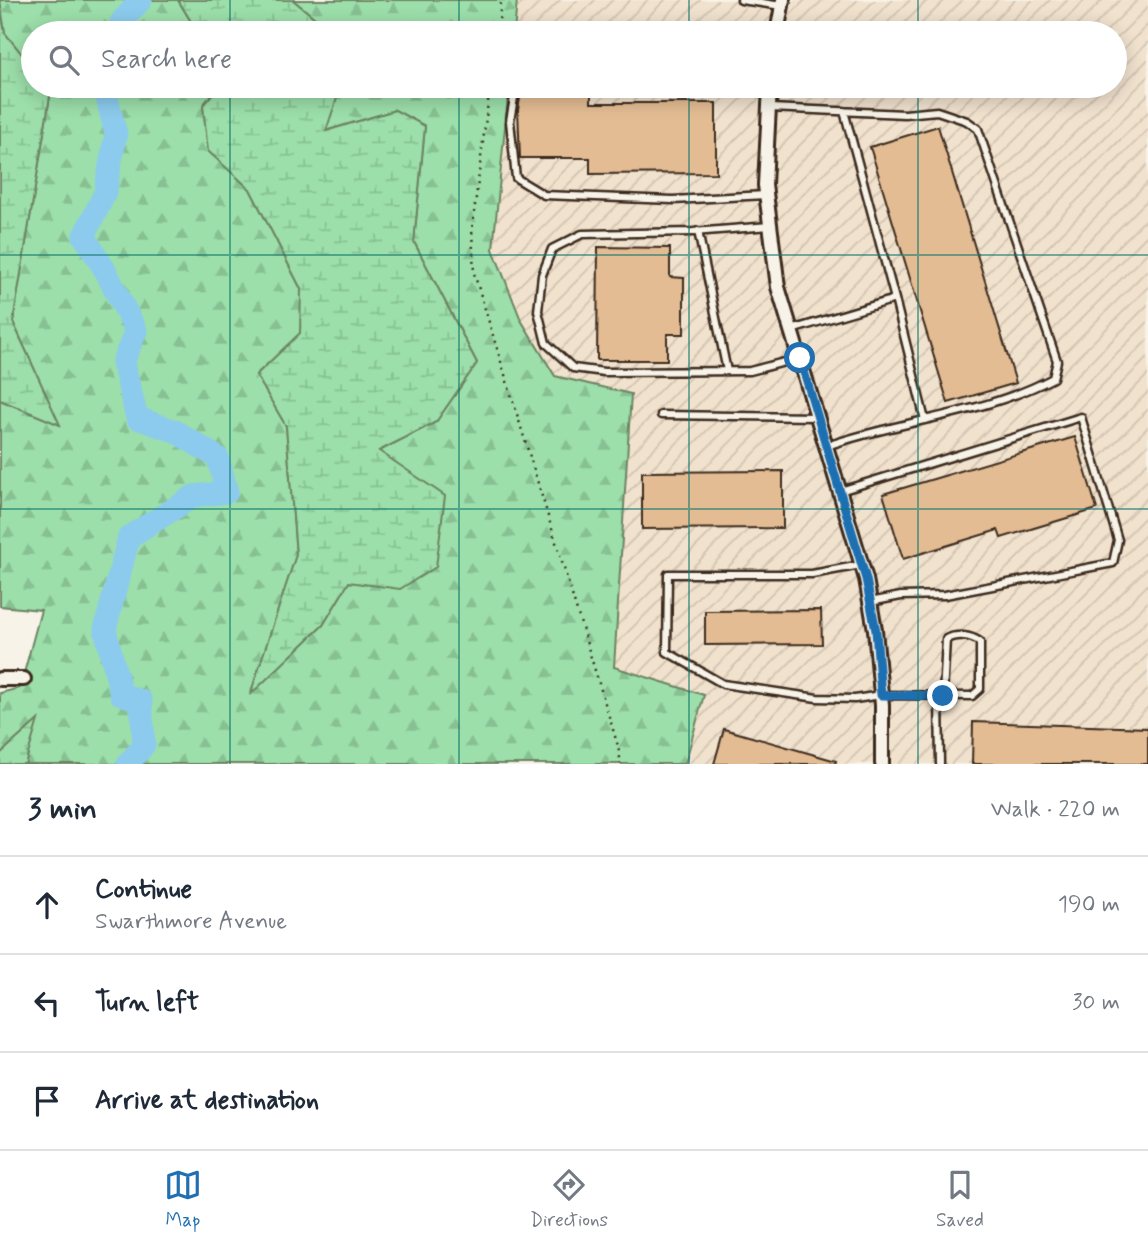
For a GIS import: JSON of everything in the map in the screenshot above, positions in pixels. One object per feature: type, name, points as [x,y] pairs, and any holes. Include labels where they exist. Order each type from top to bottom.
[{"type":"street","points":[[779,21],[782,3]]},
{"type":"street","points":[[770,98],[765,155],[766,195],[778,287],[827,446],[870,602],[876,631],[881,695],[882,764]]},
{"type":"street","points":[[0,680],[24,679]]},
{"type":"lane","points":[[741,0],[782,3]]},
{"type":"lane","points":[[514,98],[510,121],[516,178],[544,195],[673,200],[766,195]]},
{"type":"lane","points":[[769,108],[905,114],[937,111],[967,121],[978,129],[1057,361],[1053,378],[1005,398],[855,436],[827,446]]},
{"type":"lane","points":[[844,111],[925,420]]},
{"type":"lane","points":[[770,226],[582,234],[552,249],[542,275],[538,311],[546,343],[573,368],[604,372],[750,371],[800,358]]},
{"type":"lane","points":[[698,231],[727,371]]},
{"type":"lane","points":[[791,330],[895,299]]},
{"type":"lane","points":[[661,415],[818,417]]},
{"type":"lane","points":[[840,491],[1081,417],[1118,540],[1113,563],[945,595],[901,596],[870,602]]},
{"type":"lane","points":[[861,565],[812,574],[668,574],[667,652],[723,684],[817,698],[855,699],[881,695],[941,696],[972,696],[980,689],[980,642],[972,637],[953,636],[946,639],[941,696],[940,764]]},
{"type":"path","points":[[499,21],[501,0]]},
{"type":"path","points":[[488,98],[472,229],[474,273],[566,571],[621,764]]},
{"type":"shaded area","points":[[517,0],[1148,0],[1148,764],[683,764],[704,695],[614,668],[631,394],[555,376],[521,320],[493,249],[508,98],[1127,98],[1127,21],[515,21]]},
{"type":"green space","points":[[0,0],[178,0],[191,21],[21,21],[21,53],[5,33]]},
{"type":"green space","points":[[178,0],[293,0],[318,21],[191,21]]},
{"type":"green space","points":[[293,0],[517,0],[515,21],[318,21]]},
{"type":"green space","points":[[0,7],[5,33],[21,53],[21,98],[50,98],[13,322],[60,425],[0,400]]},
{"type":"green space","points":[[50,98],[209,98],[203,105],[208,151],[250,189],[301,289],[301,333],[256,375],[286,426],[296,555],[251,693],[323,625],[349,582],[400,588],[379,451],[436,422],[477,363],[414,242],[425,126],[395,110],[325,131],[337,98],[508,98],[493,249],[521,320],[555,376],[631,394],[614,667],[704,695],[685,764],[25,764],[37,721],[0,754],[0,693],[20,688],[41,610],[0,606],[0,400],[59,424],[13,322]]},
{"type":"green space","points":[[209,98],[337,98],[326,131],[395,110],[425,126],[414,242],[477,363],[436,422],[379,451],[445,496],[436,567],[400,589],[349,582],[323,625],[250,695],[296,555],[286,426],[256,375],[300,333],[301,289],[250,189],[208,151],[203,105]]},
{"type":"green space","points":[[38,720],[25,764],[0,764],[0,754]]},
{"type":"building","points":[[520,98],[591,98],[591,103],[716,103],[716,173],[590,174],[590,158],[520,158]]},
{"type":"building","points":[[938,126],[1016,383],[948,403],[870,147]]},
{"type":"building","points":[[598,247],[670,248],[670,277],[684,278],[684,334],[667,334],[667,360],[597,360]]},
{"type":"building","points":[[1075,437],[1097,509],[1001,538],[998,530],[903,559],[883,494]]},
{"type":"building","points":[[783,471],[783,528],[642,529],[642,472]]},
{"type":"building","points":[[821,610],[822,644],[705,645],[705,611]]},
{"type":"building","points":[[973,722],[1148,728],[1148,764],[972,764]]},
{"type":"building","points":[[724,729],[836,761],[835,764],[714,764]]},
{"type":"waterway","points":[[122,21],[141,0]]},
{"type":"waterway","points":[[107,98],[116,134],[105,193],[84,236],[136,331],[123,362],[137,418],[175,431],[218,458],[227,492],[194,496],[129,537],[105,629],[121,694],[141,701],[144,745],[128,764]]},
{"type":"route","points":[[800,358],[866,579],[876,631],[881,695],[943,696]]}]
